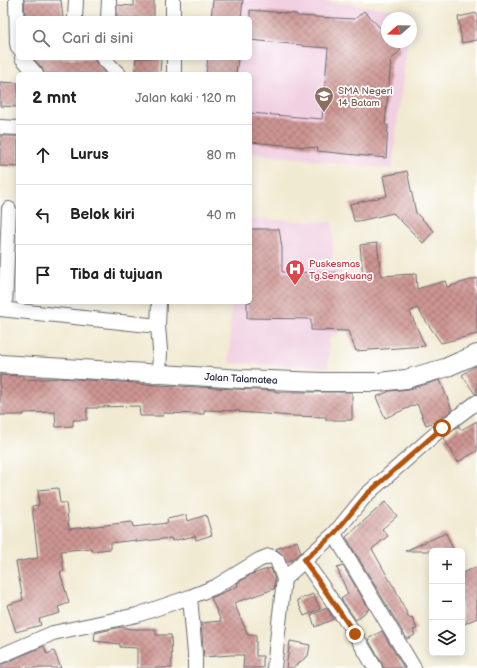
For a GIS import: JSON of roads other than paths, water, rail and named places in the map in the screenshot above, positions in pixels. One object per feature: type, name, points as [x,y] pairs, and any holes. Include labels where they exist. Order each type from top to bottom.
[{"type":"street","points":[[16,0],[16,16]]},
{"type":"street","points":[[75,16],[76,0]]},
{"type":"street","points":[[108,16],[109,0]]},
{"type":"street","points":[[173,0],[173,16]]},
{"type":"street","points":[[24,60],[34,72]]},
{"type":"street","points":[[106,60],[116,72]]},
{"type":"street","points":[[174,60],[174,72]]},
{"type":"street","points":[[0,127],[16,128]]},
{"type":"street","points":[[9,207],[3,309],[158,326]]},
{"type":"street","points":[[159,304],[159,374]]},
{"type":"street","name":"Jalan Talamatea","points":[[0,364],[314,382],[378,382],[406,379],[445,368],[477,354]]},
{"type":"street","points":[[284,579],[334,534],[366,495],[442,428],[477,402]]},
{"type":"street","points":[[334,534],[414,668]]},
{"type":"street","points":[[0,656],[53,634],[137,615],[190,597],[215,587],[259,560],[269,556],[277,560],[284,579],[274,668]]},
{"type":"street","points":[[304,560],[355,634],[375,668]]},
{"type":"street","points":[[190,597],[195,668]]},
{"type":"place","name":"SMA Negeri 14 Batam","points":[[324,113]]},
{"type":"place","name":"Puskesmas Tg.Sengkuang","points":[[295,286]]}]
